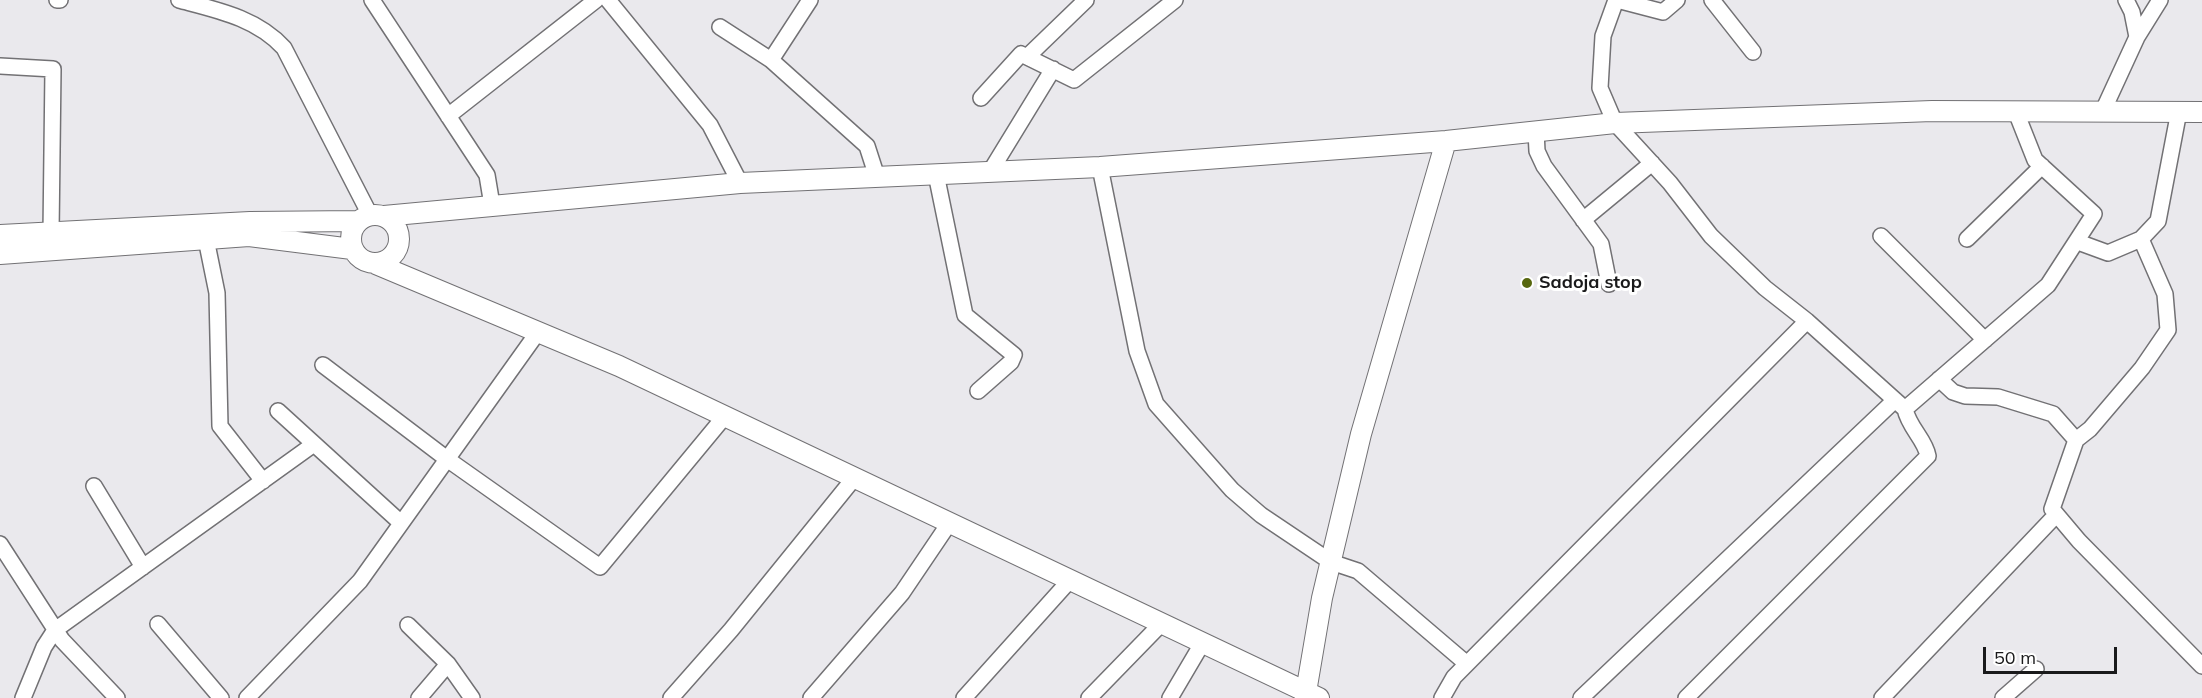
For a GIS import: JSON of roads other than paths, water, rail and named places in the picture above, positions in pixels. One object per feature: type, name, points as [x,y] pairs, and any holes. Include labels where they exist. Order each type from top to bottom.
[{"type":"street","points":[[179,0],[231,13],[273,36],[284,48],[371,218],[396,226],[399,240],[389,259],[376,264]]},
{"type":"street","points":[[372,0],[487,176],[492,205]]},
{"type":"street","points":[[448,117],[596,0]]},
{"type":"street","points":[[608,0],[710,125],[740,183]]},
{"type":"street","points":[[771,60],[810,0]]},
{"type":"street","points":[[1028,56],[1086,0]]},
{"type":"street","points":[[981,98],[1021,54],[1074,80],[1175,0]]},
{"type":"street","points":[[1677,0],[1663,12],[1616,0],[1603,36],[1600,88],[1615,123],[1652,163],[1711,236],[1765,288],[1807,321],[1900,405],[1908,422],[1927,448],[1928,456],[1686,698]]},
{"type":"street","points":[[1712,0],[1753,52]]},
{"type":"street","points":[[2126,0],[2132,12],[2137,37]]},
{"type":"street","points":[[2102,113],[2137,37],[2160,0]]},
{"type":"street","points":[[720,27],[771,60],[867,146],[877,177]]},
{"type":"street","points":[[0,66],[52,69],[51,233]]},
{"type":"street","points":[[990,172],[1053,69]]},
{"type":"street","points":[[0,235],[249,229],[740,183],[1100,167],[1446,141],[1615,123],[1932,111],[2202,112]]},
{"type":"street","points":[[2078,242],[2108,253],[2141,239],[2158,221],[2180,111]]},
{"type":"street","points":[[1581,698],[1900,405],[1940,380],[2048,285],[2094,214],[2035,160],[2016,112]]},
{"type":"street","points":[[1536,131],[1537,151],[1544,166],[1601,244],[1609,284]]},
{"type":"street","points":[[371,218],[350,234],[352,249],[362,260],[619,366],[1162,622],[1310,696],[1331,562],[1361,434],[1446,141]]},
{"type":"street","points":[[1583,220],[1652,163]]},
{"type":"street","points":[[1967,239],[2042,166]]},
{"type":"street","points":[[1100,167],[1137,351],[1156,404],[1232,490],[1260,515],[1331,562],[1358,571],[1467,664]]},
{"type":"street","points":[[936,174],[965,315],[1014,355],[1011,362],[978,391]]},
{"type":"street","points":[[0,254],[206,239],[249,229],[352,249]]},
{"type":"street","points":[[1881,236],[1985,340]]},
{"type":"street","points":[[206,239],[217,293],[220,426],[263,481]]},
{"type":"street","points":[[2141,239],[2165,294],[2168,330],[2142,368],[2090,429],[2076,440],[2052,509],[2202,666]]},
{"type":"street","points":[[1442,698],[1454,677],[1807,321]]},
{"type":"street","points":[[246,698],[360,581],[538,332]]},
{"type":"street","points":[[323,364],[447,459],[600,567],[725,416]]},
{"type":"street","points":[[1940,380],[1953,392],[1965,396],[1998,397],[2053,414],[2076,440]]},
{"type":"street","points":[[278,411],[401,523]]},
{"type":"street","points":[[23,698],[44,647],[55,630],[315,444]]},
{"type":"street","points":[[671,698],[731,630],[855,477]]},
{"type":"street","points":[[94,486],[143,567]]},
{"type":"street","points":[[1888,696],[2056,515]]},
{"type":"street","points":[[811,698],[902,593],[950,522]]},
{"type":"street","points":[[0,544],[55,630],[117,698]]},
{"type":"street","points":[[0,573],[12,562]]},
{"type":"street","points":[[964,698],[1071,579]]},
{"type":"street","points":[[1089,698],[1162,622]]},
{"type":"street","points":[[158,624],[221,698]]},
{"type":"street","points":[[408,625],[448,664],[472,698]]},
{"type":"street","points":[[1170,698],[1203,642]]},
{"type":"street","points":[[419,698],[448,664]]},
{"type":"street","points":[[2005,698],[2036,669]]},
{"type":"place","name":"Sadoja stop","points":[[1527,283]]}]
